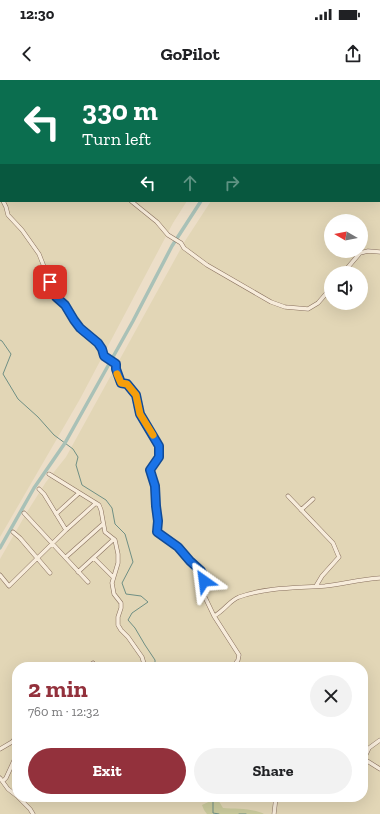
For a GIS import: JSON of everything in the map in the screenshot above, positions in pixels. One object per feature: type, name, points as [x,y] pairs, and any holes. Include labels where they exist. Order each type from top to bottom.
[{"type":"street","points":[[4,202],[6,205],[8,215],[22,230],[39,254],[55,295],[65,305],[80,328],[98,343],[104,356],[116,364],[116,369],[121,383],[127,384],[136,395],[140,414],[159,446],[159,457],[150,470],[155,486],[158,521],[157,532],[178,547],[202,573],[204,579],[202,591],[214,616],[238,655],[237,662]]},
{"type":"street","points":[[132,202],[157,222],[169,236],[179,242],[184,248],[207,265],[260,297],[279,305],[308,310],[318,303],[324,296]]},
{"type":"street","points":[[349,266],[360,253],[368,251],[380,252]]},
{"type":"street","points":[[49,474],[96,503],[101,510],[105,532],[114,539],[117,547],[118,563],[113,577],[112,588],[114,594],[121,603],[118,625],[142,656],[144,662]]},
{"type":"street","points":[[39,489],[44,494],[66,530]]},
{"type":"street","points":[[56,514],[79,493]]},
{"type":"street","points":[[288,496],[333,543],[339,557],[322,576],[316,586]]},
{"type":"street","points":[[301,510],[313,499]]},
{"type":"street","points":[[0,575],[9,586],[96,503]]},
{"type":"street","points":[[24,513],[88,582]]},
{"type":"street","points":[[66,557],[103,524]]},
{"type":"street","points":[[13,532],[50,573]]},
{"type":"street","points":[[78,572],[114,539]]},
{"type":"street","points":[[94,558],[113,577]]},
{"type":"street","points":[[214,616],[238,598],[281,588],[316,586],[380,578]]},
{"type":"street","points":[[368,750],[380,740]]},
{"type":"street","points":[[0,749],[12,742]]},
{"type":"street","points":[[368,762],[380,769]]},
{"type":"street","points":[[12,765],[6,778],[1,779],[8,789],[12,792]]},
{"type":"street","points":[[24,802],[33,814]]},
{"type":"street","points":[[274,814],[276,802]]},
{"type":"shaded area","points":[[0,202],[186,202],[173,223],[80,399],[0,537]]},
{"type":"shaded area","points":[[210,202],[380,202],[380,814],[0,814],[0,559],[46,482],[66,457],[185,241]]},
{"type":"green space","points":[[208,802],[219,802],[223,808],[249,810],[264,814],[207,814],[202,805]]},
{"type":"waterway","points":[[0,548],[34,488],[65,443],[133,321],[172,246],[200,202]]},
{"type":"waterway","points":[[0,340],[11,354],[3,374],[18,399],[38,417],[54,435],[73,449],[78,457],[76,465],[82,485],[106,500],[112,508],[115,524],[125,534],[133,562],[122,583],[126,594],[141,596],[148,602],[132,613],[128,620],[135,628],[155,662]]},
{"type":"waterway","points":[[213,802],[213,813],[219,814]]},
{"type":"waterway","points":[[239,814],[246,814]]},
{"type":"slow traffic","points":[[117,374],[121,383],[127,384],[136,395],[140,414],[153,435]]},
{"type":"route","points":[[50,282],[56,297],[65,305],[80,328],[98,343],[104,356],[116,364],[116,369],[121,383],[127,384],[136,395],[140,414],[160,449],[158,459],[150,469],[155,486],[158,521],[156,529],[157,532],[183,552],[187,558],[201,571],[204,581]]}]
